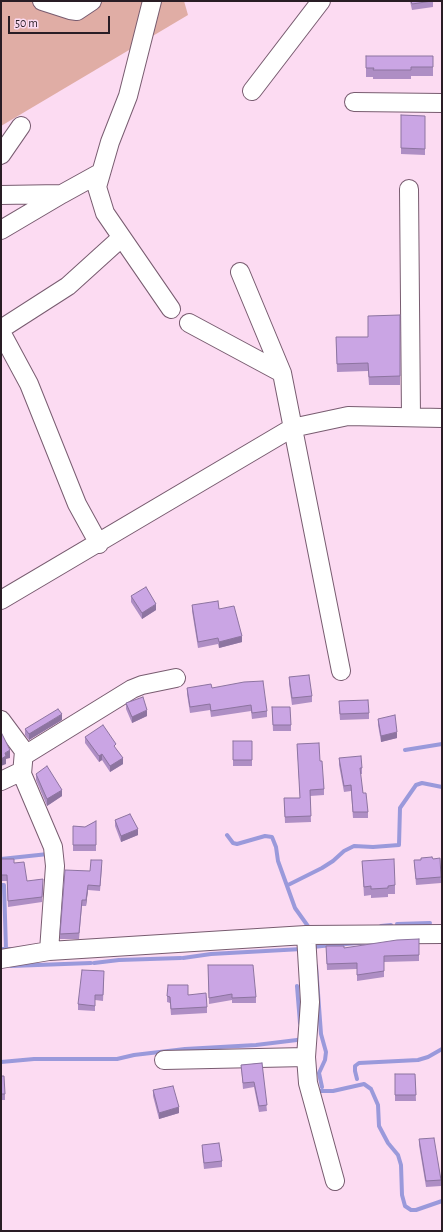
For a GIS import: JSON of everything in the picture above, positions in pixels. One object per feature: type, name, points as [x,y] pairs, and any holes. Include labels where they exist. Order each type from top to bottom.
[{"type":"street","points":[[42,1],[77,11],[92,1]]},
{"type":"street","points":[[152,1],[128,96],[110,142],[100,174],[98,187],[105,213],[171,309]]},
{"type":"street","points":[[252,91],[321,1]]},
{"type":"street","points":[[354,102],[442,103]]},
{"type":"street","points":[[1,155],[21,126]]},
{"type":"street","points":[[1,230],[62,194],[100,174]]},
{"type":"street","points":[[409,189],[411,417]]},
{"type":"street","points":[[1,195],[62,194]]},
{"type":"street","points":[[99,544],[76,504],[29,384],[1,331],[68,286],[121,238]]},
{"type":"street","points":[[240,272],[282,373],[341,671]]},
{"type":"street","points":[[189,323],[282,373]]},
{"type":"street","points":[[1,600],[99,544],[292,428],[348,416],[442,418]]},
{"type":"street","points":[[1,782],[23,763],[132,689],[142,685],[176,678]]},
{"type":"street","points":[[1,720],[23,763],[23,778],[53,848],[55,866],[49,951]]},
{"type":"street","points":[[1,959],[49,951],[306,935],[442,934]]},
{"type":"street","points":[[306,935],[310,1002],[306,1057],[308,1083],[335,1181]]},
{"type":"street","points":[[164,1060],[306,1057]]},
{"type":"shaded area","points":[[1,1],[184,1],[188,15],[1,126]]},
{"type":"building","points":[[411,1],[432,1],[412,4]]},
{"type":"building","points":[[366,56],[433,56],[433,67],[411,67],[411,70],[373,70],[374,68],[366,68]]},
{"type":"building","points":[[401,115],[425,116],[425,149],[401,148]]},
{"type":"building","points":[[400,315],[400,376],[369,377],[368,363],[337,364],[336,337],[368,337],[368,316]]},
{"type":"building","points":[[146,587],[156,604],[142,613],[131,596]]},
{"type":"building","points":[[218,601],[219,609],[234,606],[242,636],[219,642],[218,638],[198,642],[192,605]]},
{"type":"building","points":[[309,675],[312,696],[292,698],[289,677]]},
{"type":"building","points":[[263,681],[267,711],[252,713],[251,705],[211,711],[210,704],[190,707],[187,688],[211,684],[212,688],[244,682]]},
{"type":"building","points":[[143,697],[147,710],[132,717],[126,703]]},
{"type":"building","points":[[368,700],[369,713],[340,714],[339,701]]},
{"type":"building","points":[[272,707],[290,707],[291,725],[273,725]]},
{"type":"building","points":[[58,709],[62,714],[29,734],[25,729]]},
{"type":"building","points":[[395,715],[397,732],[381,736],[378,719]]},
{"type":"building","points":[[103,725],[116,744],[114,746],[123,758],[110,766],[102,754],[99,756],[85,737]]},
{"type":"building","points":[[1,732],[10,750],[5,753],[6,756],[1,759]]},
{"type":"building","points":[[233,741],[252,741],[252,760],[233,760]]},
{"type":"building","points":[[319,743],[324,789],[310,790],[311,816],[285,817],[284,798],[300,798],[297,744]]},
{"type":"building","points":[[361,756],[362,768],[360,768],[363,793],[366,793],[368,812],[353,812],[351,785],[344,786],[339,758]]},
{"type":"building","points":[[47,766],[62,790],[47,799],[36,774]]},
{"type":"building","points":[[130,814],[138,829],[121,836],[115,820]]},
{"type":"building","points":[[96,821],[96,845],[73,845],[73,826],[85,827]]},
{"type":"building","points":[[432,857],[433,859],[440,858],[441,877],[416,879],[414,860]]},
{"type":"building","points":[[1,859],[14,859],[14,863],[24,862],[27,881],[43,879],[42,897],[8,901],[7,875],[1,875]]},
{"type":"building","points":[[394,859],[395,885],[388,886],[388,888],[371,889],[371,886],[364,887],[362,861]]},
{"type":"building","points":[[91,860],[102,860],[100,886],[88,885],[86,900],[82,900],[79,933],[60,934],[65,870],[90,871]]},
{"type":"building","points":[[419,939],[419,955],[384,956],[384,971],[357,975],[357,963],[327,964],[326,946],[344,946],[344,948],[397,940]]},
{"type":"building","points":[[208,965],[253,965],[256,997],[232,998],[232,994],[209,998]]},
{"type":"building","points":[[82,970],[104,971],[103,995],[95,995],[95,1006],[78,1004]]},
{"type":"building","points":[[168,985],[188,985],[188,995],[206,993],[207,1007],[171,1009],[170,997],[167,996]]},
{"type":"building","points":[[262,1063],[267,1105],[259,1106],[254,1082],[243,1083],[241,1065]]},
{"type":"building","points":[[395,1074],[415,1074],[416,1095],[395,1095]]},
{"type":"building","points":[[1,1076],[4,1076],[5,1094],[1,1094]]},
{"type":"building","points":[[173,1086],[179,1107],[159,1113],[153,1090]]},
{"type":"building","points":[[434,1138],[441,1180],[426,1181],[419,1139]]},
{"type":"building","points":[[219,1143],[222,1161],[204,1163],[202,1145]]},
{"type":"waterway","points":[[405,750],[442,744]]},
{"type":"waterway","points":[[288,885],[322,868],[344,851],[354,846],[373,847],[399,845],[400,808],[416,785],[422,783],[442,787]]},
{"type":"waterway","points":[[227,835],[233,843],[237,844],[265,836],[272,837],[276,847],[278,861],[295,908],[310,929]]},
{"type":"waterway","points":[[1,859],[48,854]]},
{"type":"waterway","points":[[1,885],[4,885],[6,949]]},
{"type":"waterway","points":[[397,924],[430,923]]},
{"type":"waterway","points":[[381,926],[391,925]]},
{"type":"waterway","points":[[314,950],[313,947],[370,942]]},
{"type":"waterway","points":[[1,949],[10,949]]},
{"type":"waterway","points":[[183,958],[211,954],[302,949]]},
{"type":"waterway","points":[[94,963],[119,960],[181,958]]},
{"type":"waterway","points":[[11,966],[91,963]]},
{"type":"waterway","points":[[316,966],[321,1034],[326,1052],[325,1060],[319,1073],[322,1087]]},
{"type":"waterway","points":[[297,986],[300,1023]]},
{"type":"waterway","points":[[1,1062],[34,1059],[117,1059],[134,1055],[185,1049],[256,1045],[297,1040],[302,1038]]},
{"type":"waterway","points":[[357,1079],[355,1066],[359,1063],[418,1060],[428,1057],[442,1049]]},
{"type":"waterway","points":[[315,1091],[333,1091],[364,1084],[371,1089],[378,1105],[379,1126],[388,1143],[398,1155],[401,1165],[402,1195],[405,1206],[411,1210],[416,1210],[442,1201]]}]
